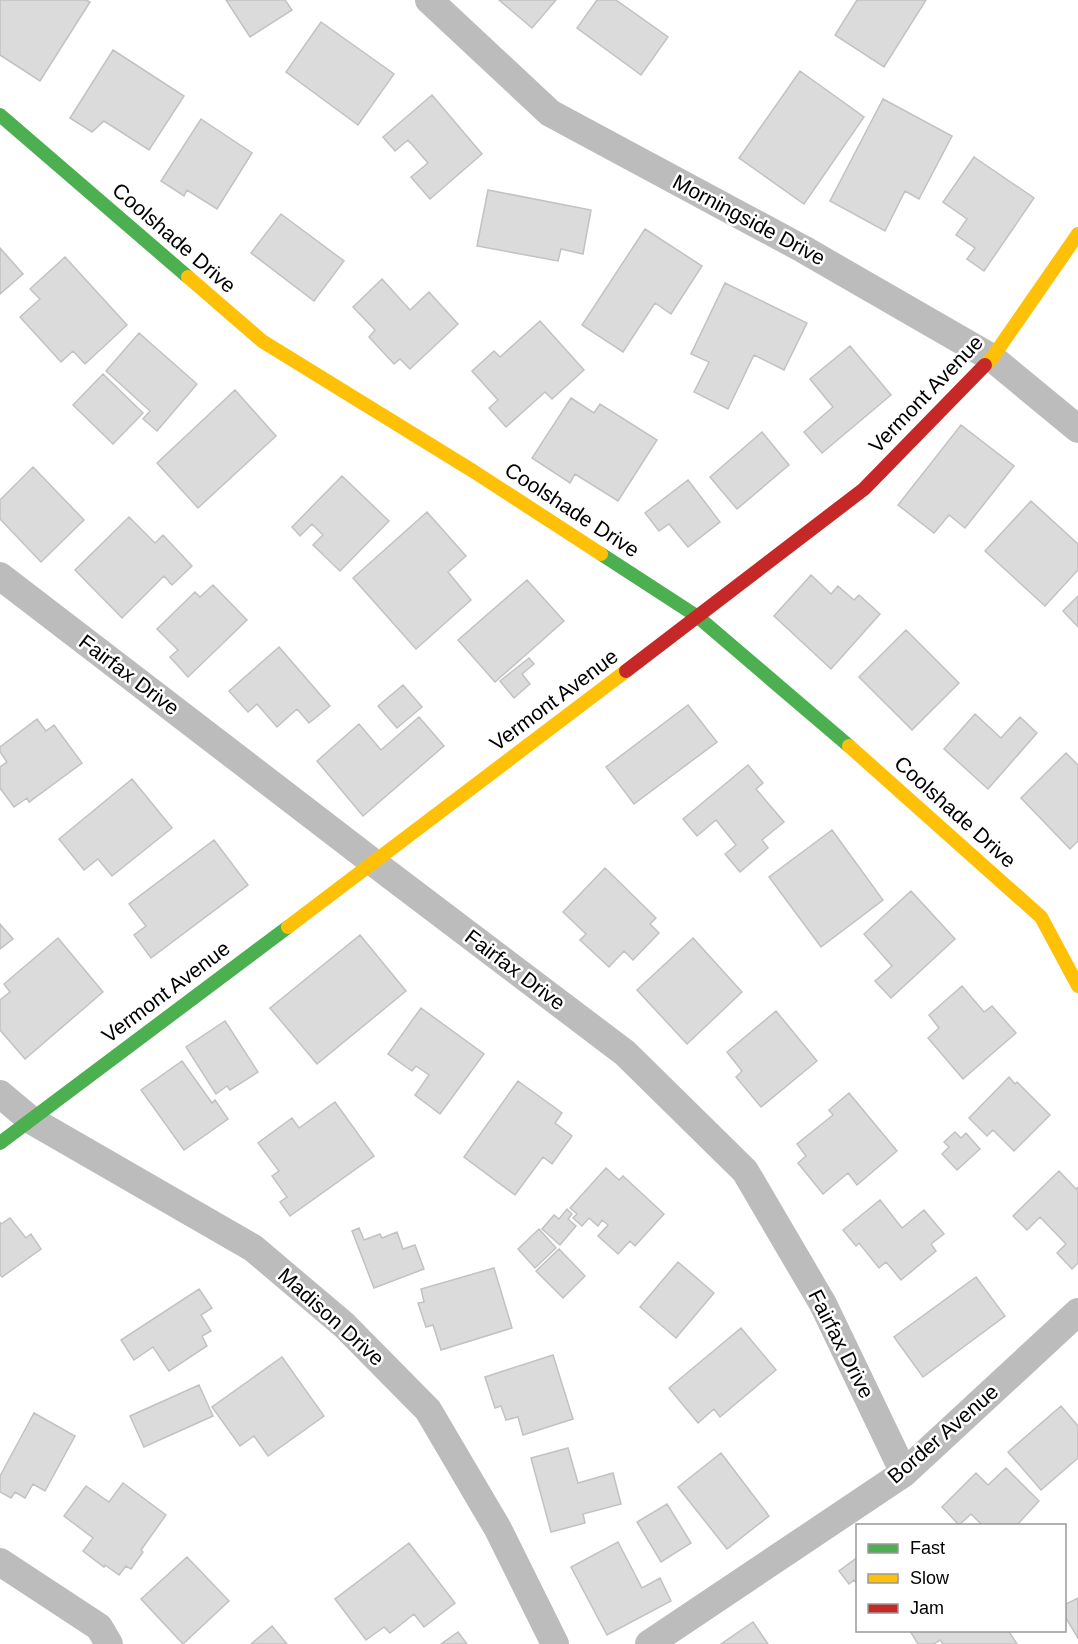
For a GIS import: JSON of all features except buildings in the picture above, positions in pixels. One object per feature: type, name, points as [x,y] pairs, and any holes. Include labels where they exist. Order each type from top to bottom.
[{"type":"street","name":"Morningside Drive","points":[[429,0],[550,113],[803,249],[992,358],[1078,429]]},
{"type":"street","name":"Coolshade Drive","points":[[0,115],[262,341],[473,471],[698,617],[862,757],[1041,917],[1078,986]]},
{"type":"street","name":"Vermont Avenue","points":[[0,1143],[374,863],[864,489],[992,358],[1078,234]]},
{"type":"street","name":"Fairfax Drive","points":[[0,576],[625,1053],[745,1171],[823,1305],[904,1473]]},
{"type":"street","name":"Madison Drive","points":[[0,1094],[31,1120],[253,1248],[344,1325],[428,1410],[498,1529],[555,1644]]},
{"type":"street","name":"Border Avenue","points":[[649,1644],[904,1473],[1078,1312]]},
{"type":"street","points":[[0,1562],[99,1628],[109,1644]]},
{"type":"traffic: fast","points":[[0,115],[188,277]]},
{"type":"traffic: fast","points":[[601,554],[698,617],[849,746]]},
{"type":"traffic: fast","points":[[0,1143],[288,927]]},
{"type":"traffic: slow","points":[[985,365],[1078,234]]},
{"type":"traffic: slow","points":[[188,277],[262,341],[473,471],[601,554]]},
{"type":"traffic: slow","points":[[288,927],[626,671]]},
{"type":"traffic: slow","points":[[849,746],[1041,917],[1078,986]]},
{"type":"traffic: jam","points":[[626,671],[864,489],[985,365]]}]
